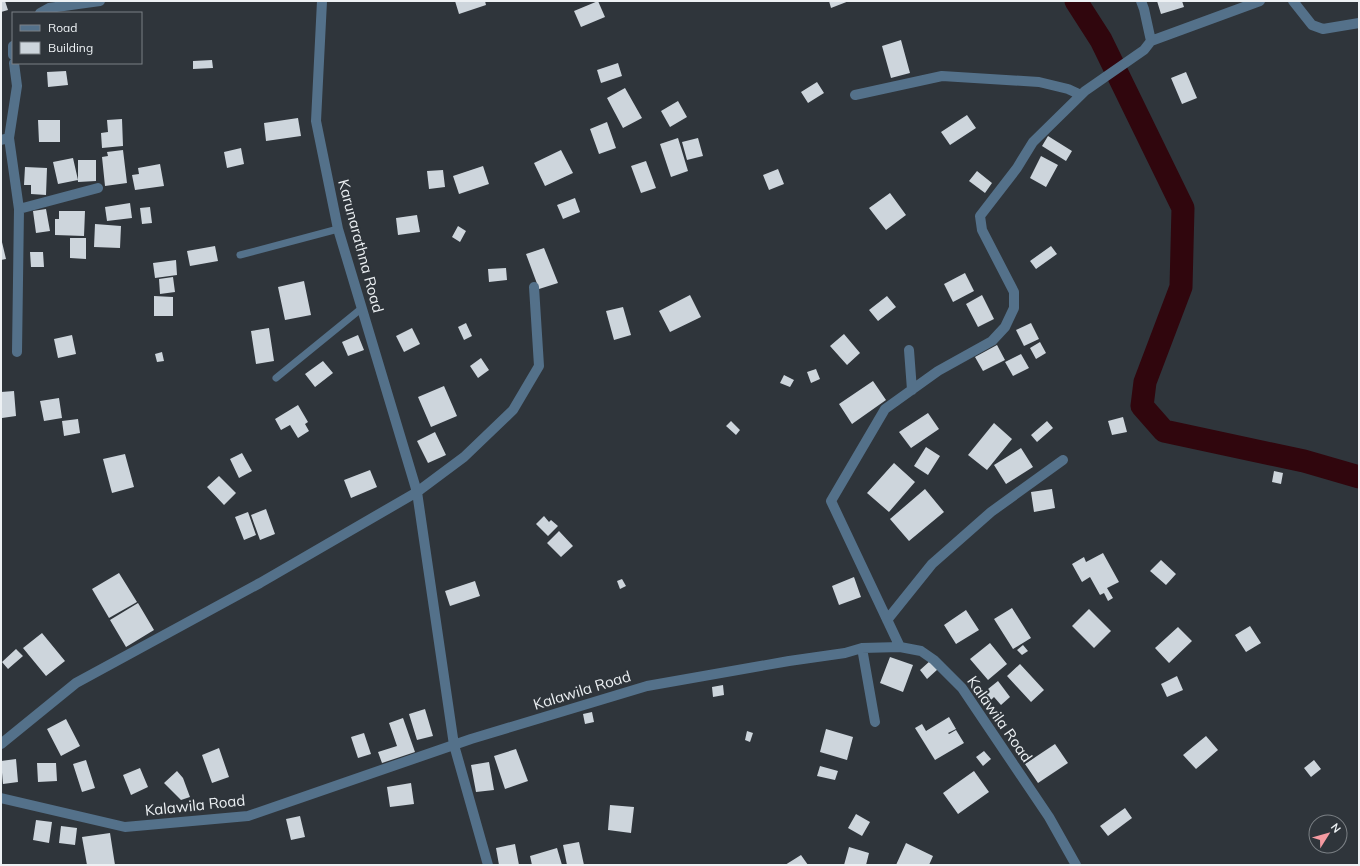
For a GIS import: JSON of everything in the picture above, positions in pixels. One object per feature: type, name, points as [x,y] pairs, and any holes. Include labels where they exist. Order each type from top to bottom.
[{"type":"street","points":[[42,12],[48,8],[100,1]]},
{"type":"street","name":"Karunarathna Road","points":[[322,1],[316,121],[338,229],[417,492],[454,745],[488,865]]},
{"type":"street","points":[[1141,1],[1151,41]]},
{"type":"street","points":[[900,646],[832,501],[885,409],[938,371],[992,341],[1005,327],[1014,308],[1014,292],[982,230],[980,216],[1017,168],[1033,142],[1083,93],[1144,50],[1151,41],[1260,1]]},
{"type":"street","points":[[1293,1],[1312,25],[1323,30],[1359,23]]},
{"type":"street","points":[[14,64],[17,86],[5,139],[19,209],[17,352]]},
{"type":"street","points":[[855,95],[942,76],[1039,82],[1083,93]]},
{"type":"street","points":[[19,209],[98,188]]},
{"type":"street","points":[[1,744],[76,684],[260,583],[417,492],[464,458],[513,410],[539,366],[534,287]]},
{"type":"street","points":[[909,350],[912,390]]},
{"type":"street","points":[[887,620],[932,564],[991,512],[1063,460]]},
{"type":"street","name":"Kalawila Road","points":[[1,798],[125,827],[248,816],[454,745],[647,686],[789,661],[845,653],[862,648],[900,646],[921,652],[934,660],[962,688],[1049,817],[1076,865]]},
{"type":"street","points":[[862,648],[875,722]]},
{"type":"lane","points":[[240,255],[338,229]]},
{"type":"lane","points":[[276,378],[362,308]]},
{"type":"building","points":[[1,1],[5,1],[8,10],[1,12]]},
{"type":"building","points":[[455,1],[485,1],[486,5],[459,14]]},
{"type":"building","points":[[598,1],[605,17],[581,27],[574,11]]},
{"type":"building","points":[[829,1],[849,1],[831,8]]},
{"type":"building","points":[[1157,1],[1182,1],[1184,7],[1161,14]]},
{"type":"building","points":[[901,40],[910,73],[891,78],[882,46]]},
{"type":"building","points":[[212,60],[213,68],[193,69],[193,61]]},
{"type":"building","points":[[618,63],[622,76],[601,83],[597,70]]},
{"type":"building","points":[[66,71],[68,85],[48,87],[47,72]]},
{"type":"building","points":[[1186,72],[1197,98],[1182,104],[1171,78]]},
{"type":"building","points":[[817,82],[824,93],[808,103],[801,92]]},
{"type":"building","points":[[625,88],[642,118],[623,128],[607,98]]},
{"type":"building","points":[[678,101],[687,117],[670,127],[661,111]]},
{"type":"building","points":[[967,115],[976,128],[950,145],[941,132]]},
{"type":"building","points":[[298,118],[301,136],[266,141],[264,123]]},
{"type":"building","points":[[122,119],[123,146],[102,148],[101,133],[108,132],[107,120]]},
{"type":"building","points":[[38,120],[60,120],[60,142],[39,142]]},
{"type":"building","points":[[607,122],[616,148],[599,154],[590,129]]},
{"type":"building","points":[[1048,136],[1072,151],[1066,161],[1042,146]]},
{"type":"building","points":[[678,138],[688,171],[671,177],[660,144]]},
{"type":"building","points":[[698,138],[703,156],[687,160],[682,142]]},
{"type":"building","points":[[241,148],[244,164],[227,168],[224,152]]},
{"type":"building","points":[[123,150],[127,183],[105,186],[102,157],[108,156],[107,152]]},
{"type":"building","points":[[561,150],[573,173],[545,186],[534,163]]},
{"type":"building","points":[[1041,156],[1058,165],[1046,187],[1030,178]]},
{"type":"building","points":[[73,158],[78,180],[58,184],[53,162]]},
{"type":"building","points":[[78,160],[96,160],[96,181],[78,182]]},
{"type":"building","points":[[646,161],[656,188],[641,193],[631,166]]},
{"type":"building","points":[[160,164],[164,186],[135,190],[132,175],[139,174],[138,168]]},
{"type":"building","points":[[483,166],[489,184],[459,194],[453,176]]},
{"type":"building","points":[[25,167],[47,168],[46,195],[31,194],[31,185],[24,185]]},
{"type":"building","points":[[778,169],[784,184],[769,190],[763,175]]},
{"type":"building","points":[[443,170],[445,187],[429,189],[427,171]]},
{"type":"building","points":[[977,171],[992,183],[985,193],[969,181]]},
{"type":"building","points":[[890,193],[906,215],[886,230],[869,208]]},
{"type":"building","points":[[575,198],[580,212],[563,219],[557,205]]},
{"type":"building","points":[[130,203],[132,218],[107,221],[105,207]]},
{"type":"building","points":[[150,207],[152,223],[142,224],[140,208]]},
{"type":"building","points":[[46,209],[50,231],[36,233],[33,211]]},
{"type":"building","points":[[59,211],[85,211],[84,236],[55,235],[55,219],[59,219]]},
{"type":"building","points":[[417,215],[420,232],[398,235],[396,218]]},
{"type":"building","points":[[95,224],[121,226],[120,248],[94,247]]},
{"type":"building","points":[[458,226],[466,231],[460,242],[452,237]]},
{"type":"building","points":[[1,238],[6,259],[1,260]]},
{"type":"building","points":[[70,238],[86,238],[86,259],[70,258]]},
{"type":"building","points":[[215,246],[218,261],[190,266],[187,251]]},
{"type":"building","points":[[1051,246],[1057,254],[1036,269],[1030,261]]},
{"type":"building","points":[[544,248],[558,283],[539,289],[526,254]]},
{"type":"building","points":[[30,252],[43,252],[44,267],[31,267]]},
{"type":"building","points":[[176,260],[177,275],[155,278],[153,263]]},
{"type":"building","points":[[506,268],[507,280],[489,282],[488,269]]},
{"type":"building","points":[[965,273],[974,291],[953,302],[944,284]]},
{"type":"building","points":[[173,277],[175,292],[160,294],[159,279]]},
{"type":"building","points":[[304,281],[311,315],[285,320],[278,287]]},
{"type":"building","points":[[690,295],[701,317],[670,332],[659,311]]},
{"type":"building","points":[[982,295],[994,319],[978,327],[966,304]]},
{"type":"building","points":[[154,296],[173,297],[173,316],[154,316]]},
{"type":"building","points":[[887,296],[896,307],[878,321],[869,310]]},
{"type":"building","points":[[623,307],[631,335],[614,340],[606,311]]},
{"type":"building","points":[[466,323],[472,336],[464,340],[458,327]]},
{"type":"building","points":[[1031,323],[1039,339],[1024,346],[1016,330]]},
{"type":"building","points":[[269,328],[274,361],[256,364],[251,331]]},
{"type":"building","points":[[412,328],[420,344],[404,352],[396,336]]},
{"type":"building","points":[[844,334],[860,353],[847,365],[830,346]]},
{"type":"building","points":[[72,335],[76,354],[58,358],[54,339]]},
{"type":"building","points":[[358,335],[364,350],[348,356],[342,342]]},
{"type":"building","points":[[1040,342],[1046,353],[1036,359],[1030,348]]},
{"type":"building","points":[[997,345],[1005,360],[983,371],[975,357]]},
{"type":"building","points":[[162,352],[164,361],[157,362],[155,354]]},
{"type":"building","points":[[1021,354],[1029,368],[1013,376],[1005,362]]},
{"type":"building","points":[[481,358],[489,370],[478,378],[470,366]]},
{"type":"building","points":[[323,361],[333,373],[315,387],[305,374]]},
{"type":"building","points":[[816,369],[820,379],[811,383],[807,372]]},
{"type":"building","points":[[784,375],[794,380],[790,387],[780,383]]},
{"type":"building","points":[[873,381],[886,400],[852,424],[839,404]]},
{"type":"building","points":[[444,386],[457,416],[431,427],[418,397]]},
{"type":"building","points":[[14,391],[16,416],[2,418],[1,392]]},
{"type":"building","points":[[59,398],[62,418],[44,421],[40,401]]},
{"type":"building","points":[[298,405],[308,422],[305,424],[309,431],[298,438],[290,425],[281,430],[275,419]]},
{"type":"building","points":[[928,413],[939,429],[911,448],[899,432]]},
{"type":"building","points":[[1123,417],[1127,432],[1112,435],[1108,421]]},
{"type":"building","points":[[78,419],[80,433],[64,436],[62,421]]},
{"type":"building","points":[[731,421],[740,430],[736,435],[726,426]]},
{"type":"building","points":[[1047,421],[1053,428],[1037,442],[1031,435]]},
{"type":"building","points":[[994,423],[1012,439],[987,470],[968,455]]},
{"type":"building","points":[[435,432],[446,455],[428,463],[417,441]]},
{"type":"building","points":[[926,447],[940,456],[928,475],[914,466]]},
{"type":"building","points":[[1021,448],[1033,467],[1006,484],[994,465]]},
{"type":"building","points":[[242,453],[252,471],[239,478],[230,459]]},
{"type":"building","points":[[125,454],[134,487],[112,493],[103,459]]},
{"type":"building","points":[[894,463],[915,482],[889,512],[867,493]]},
{"type":"building","points":[[370,470],[377,487],[351,498],[344,480]]},
{"type":"building","points":[[1274,471],[1283,473],[1281,484],[1272,482]]},
{"type":"building","points":[[219,476],[236,493],[224,505],[207,487]]},
{"type":"building","points":[[925,489],[944,512],[909,541],[890,519]]},
{"type":"building","points":[[1052,489],[1055,508],[1034,512],[1031,492]]},
{"type":"building","points":[[266,509],[275,534],[260,540],[251,515]]},
{"type":"building","points":[[248,512],[256,535],[244,540],[235,517]]},
{"type":"building","points":[[544,516],[549,522],[551,520],[558,526],[548,536],[536,524]]},
{"type":"building","points":[[559,531],[573,546],[561,557],[547,543]]},
{"type":"building","points":[[1103,553],[1119,582],[1107,588],[1113,598],[1108,601],[1104,593],[1100,595],[1090,577],[1082,582],[1072,564],[1084,557],[1086,562]]},
{"type":"building","points":[[1161,560],[1176,574],[1166,585],[1150,571]]},
{"type":"building","points":[[119,573],[137,602],[109,618],[92,589]]},
{"type":"building","points":[[854,577],[861,597],[839,605],[832,586]]},
{"type":"building","points":[[622,579],[626,586],[620,589],[617,581]]},
{"type":"building","points":[[475,581],[480,596],[450,606],[445,591]]},
{"type":"building","points":[[138,603],[154,630],[126,647],[110,620]]},
{"type":"building","points":[[1012,608],[1031,638],[1013,649],[994,619]]},
{"type":"building","points":[[1089,609],[1111,631],[1094,648],[1072,626]]},
{"type":"building","points":[[966,610],[979,630],[956,644],[944,625]]},
{"type":"building","points":[[1250,626],[1261,643],[1246,652],[1235,635]]},
{"type":"building","points":[[1178,627],[1192,641],[1169,663],[1155,648]]},
{"type":"building","points":[[42,633],[65,661],[46,676],[23,648]]},
{"type":"building","points":[[990,643],[1007,664],[988,680],[970,659]]},
{"type":"building","points":[[1023,645],[1028,651],[1022,655],[1017,650]]},
{"type":"building","points":[[16,649],[23,656],[8,669],[2,662]]},
{"type":"building","points":[[890,657],[913,665],[903,692],[880,683]]},
{"type":"building","points":[[930,661],[938,669],[927,679],[920,670]]},
{"type":"building","points":[[1020,664],[1044,690],[1031,702],[1007,676]]},
{"type":"building","points":[[1177,676],[1183,690],[1167,697],[1161,684]]},
{"type":"building","points":[[998,681],[1010,697],[1001,705],[994,697],[990,701],[983,693]]},
{"type":"building","points":[[723,685],[724,695],[713,697],[712,687]]},
{"type":"building","points":[[425,709],[433,736],[417,740],[409,714]]},
{"type":"building","points":[[592,712],[594,722],[585,724],[583,714]]},
{"type":"building","points":[[949,717],[956,729],[948,733],[949,734],[956,730],[964,743],[935,760],[915,728],[922,724],[926,731]]},
{"type":"building","points":[[403,718],[415,752],[382,763],[378,752],[397,746],[389,723]]},
{"type":"building","points":[[66,719],[80,746],[61,756],[47,729]]},
{"type":"building","points":[[826,729],[853,737],[847,760],[820,752]]},
{"type":"building","points":[[747,731],[753,733],[750,742],[745,740]]},
{"type":"building","points":[[364,733],[371,754],[358,758],[351,737]]},
{"type":"building","points":[[1206,736],[1218,750],[1196,769],[1183,755]]},
{"type":"building","points":[[1055,744],[1068,763],[1038,783],[1025,764]]},
{"type":"building","points":[[219,748],[229,777],[212,783],[202,755]]},
{"type":"building","points":[[516,749],[528,781],[505,789],[494,756]]},
{"type":"building","points":[[984,751],[991,759],[983,766],[976,757]]},
{"type":"building","points":[[16,759],[18,782],[3,784],[1,761]]},
{"type":"building","points":[[86,760],[95,788],[82,792],[73,764]]},
{"type":"building","points":[[1314,760],[1321,769],[1311,777],[1304,768]]},
{"type":"building","points":[[489,762],[494,790],[476,792],[471,765]]},
{"type":"building","points":[[37,763],[56,763],[57,781],[38,782]]},
{"type":"building","points":[[820,766],[838,771],[835,780],[817,776]]},
{"type":"building","points":[[140,768],[148,787],[131,795],[123,775]]},
{"type":"building","points":[[177,771],[183,778],[190,797],[181,800],[164,783]]},
{"type":"building","points":[[974,771],[989,792],[958,814],[943,793]]},
{"type":"building","points":[[411,783],[414,804],[390,807],[387,787]]},
{"type":"building","points":[[610,805],[634,807],[631,833],[608,830]]},
{"type":"building","points":[[1125,808],[1132,818],[1108,836],[1100,826]]},
{"type":"building","points":[[856,814],[870,822],[862,836],[848,828]]},
{"type":"building","points":[[300,816],[305,837],[291,840],[286,819]]},
{"type":"building","points":[[36,820],[52,822],[49,843],[33,840]]},
{"type":"building","points":[[61,826],[77,828],[75,845],[59,843]]},
{"type":"building","points":[[110,833],[115,865],[87,865],[82,837]]},
{"type":"building","points":[[579,842],[584,865],[567,865],[563,845]]},
{"type":"building","points":[[906,843],[933,856],[929,865],[896,865]]},
{"type":"building","points":[[515,844],[519,865],[499,865],[496,848]]},
{"type":"building","points":[[849,847],[869,853],[866,865],[844,865]]},
{"type":"building","points":[[557,848],[562,865],[532,865],[530,856]]},
{"type":"building","points":[[801,855],[808,865],[785,865]]},
{"type":"waterway","points":[[1076,1],[1101,40],[1183,208],[1181,287],[1145,382],[1142,406],[1164,431],[1304,461],[1359,477]]}]
